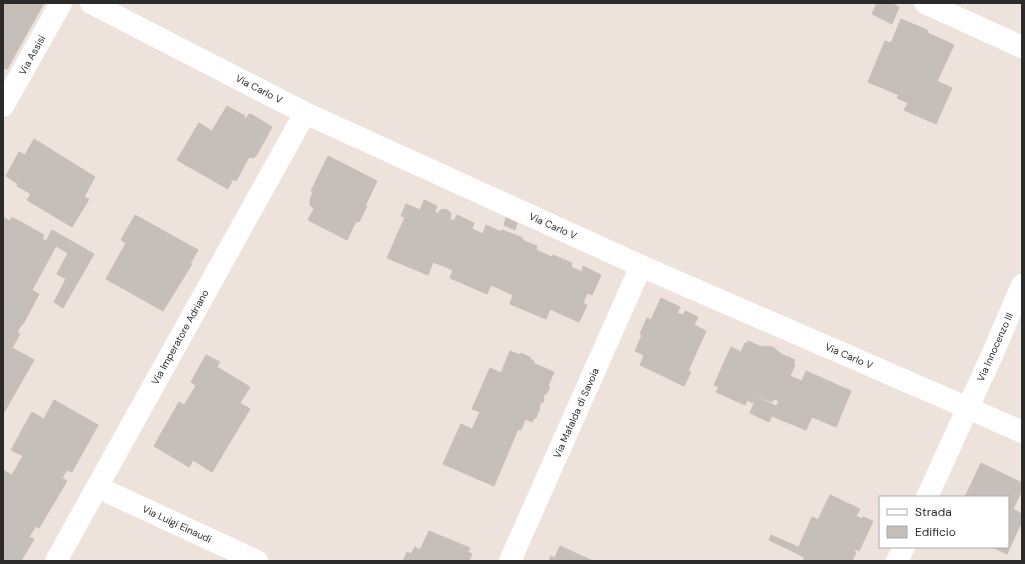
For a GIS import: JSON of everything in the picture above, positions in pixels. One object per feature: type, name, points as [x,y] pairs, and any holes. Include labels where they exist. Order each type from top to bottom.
[{"type":"street","name":"Via Assisi","points":[[3,106],[61,3]]},
{"type":"street","name":"Via Carlo V","points":[[91,3],[305,113],[641,266],[1022,432]]},
{"type":"street","points":[[925,3],[1022,47]]},
{"type":"street","name":"Via Imperatore Adriano","points":[[56,561],[305,113]]},
{"type":"street","name":"Via Mafalda di Savoia","points":[[510,561],[641,266]]},
{"type":"street","name":"Via Innocenzo III","points":[[927,496],[1022,285]]},
{"type":"street","name":"Via Luigi Einaudi","points":[[97,487],[257,561]]},
{"type":"street","points":[[897,561],[904,548]]},
{"type":"building","points":[[3,3],[44,3],[7,69],[3,68]]},
{"type":"building","points":[[877,3],[891,3],[899,7],[892,24],[872,14]]},
{"type":"building","points":[[901,19],[927,30],[928,33],[954,45],[937,81],[952,88],[936,124],[904,110],[908,103],[897,98],[899,95],[868,82],[885,41],[891,43]]},
{"type":"building","points":[[227,106],[245,116],[244,118],[246,119],[249,114],[251,114],[272,127],[256,156],[253,158],[249,157],[236,181],[233,179],[228,189],[177,160],[199,123],[212,131]]},
{"type":"building","points":[[34,139],[95,177],[84,197],[89,199],[72,227],[27,200],[31,194],[17,186],[18,184],[6,176],[19,152],[25,155]]},
{"type":"building","points":[[328,156],[377,181],[359,222],[356,221],[347,240],[308,220],[314,209],[310,205],[313,191],[311,191]]},
{"type":"building","points":[[424,200],[437,206],[435,212],[438,214],[440,210],[446,209],[451,213],[450,219],[454,221],[457,215],[474,223],[472,229],[483,234],[486,225],[501,232],[502,230],[523,238],[522,240],[537,246],[536,250],[572,263],[571,267],[582,272],[583,266],[601,275],[592,295],[587,293],[583,303],[587,305],[579,322],[550,309],[546,319],[510,304],[513,295],[491,285],[487,294],[450,278],[453,270],[433,262],[428,275],[387,258],[405,217],[401,216],[406,204],[420,210]]},
{"type":"building","points":[[135,215],[198,250],[190,264],[192,264],[163,311],[106,279],[126,243],[121,240]]},
{"type":"building","points":[[3,217],[10,221],[12,217],[44,235],[42,239],[46,241],[52,230],[94,254],[63,308],[54,302],[66,279],[57,274],[68,253],[56,246],[32,290],[39,294],[17,332],[20,334],[12,348],[34,360],[3,414]]},
{"type":"building","points":[[506,218],[517,223],[515,230],[504,225]]},
{"type":"building","points":[[661,298],[680,307],[677,313],[683,315],[685,311],[698,317],[694,325],[706,331],[688,371],[691,372],[684,386],[640,365],[644,355],[635,351],[647,318],[651,320]]},
{"type":"building","points":[[748,341],[762,347],[767,346],[774,348],[781,354],[795,360],[793,365],[795,365],[779,401],[774,399],[772,402],[757,396],[753,403],[747,400],[745,405],[716,392],[719,387],[714,385],[731,347],[741,352],[745,343],[747,344]]},
{"type":"building","points":[[510,351],[520,355],[521,353],[531,358],[530,359],[534,361],[533,363],[554,372],[548,386],[550,387],[546,394],[544,394],[543,403],[541,402],[536,418],[534,418],[532,422],[525,419],[521,430],[518,429],[494,486],[443,464],[461,424],[472,429],[480,412],[472,409],[490,368],[501,373]]},
{"type":"building","points":[[206,355],[220,362],[217,367],[250,387],[240,403],[250,409],[212,472],[193,460],[189,467],[154,446],[179,402],[184,405],[196,386],[191,382]]},
{"type":"building","points":[[806,371],[851,391],[836,427],[812,417],[806,430],[772,416],[790,376],[802,381]]},
{"type":"building","points":[[757,397],[776,406],[769,422],[750,413]]},
{"type":"building","points":[[54,400],[98,425],[72,472],[67,470],[62,478],[67,481],[39,528],[36,526],[29,537],[34,539],[21,561],[3,561],[3,470],[12,475],[23,456],[11,450],[32,412],[44,419]]},
{"type":"building","points":[[981,463],[1022,483],[1022,490],[1013,509],[1022,514],[1022,521],[1007,554],[994,548],[1009,548],[1009,496],[965,496]]},
{"type":"building","points":[[830,495],[860,509],[856,516],[873,521],[859,551],[856,549],[854,552],[856,553],[852,561],[803,561],[805,558],[796,553],[812,517],[818,520]]},
{"type":"building","points":[[429,531],[470,548],[468,552],[472,554],[469,561],[403,561],[407,552],[411,554],[415,547],[420,550]]},
{"type":"building","points":[[771,535],[798,547],[796,553],[769,540]]},
{"type":"building","points":[[560,546],[593,561],[549,561],[551,556],[555,558]]}]
